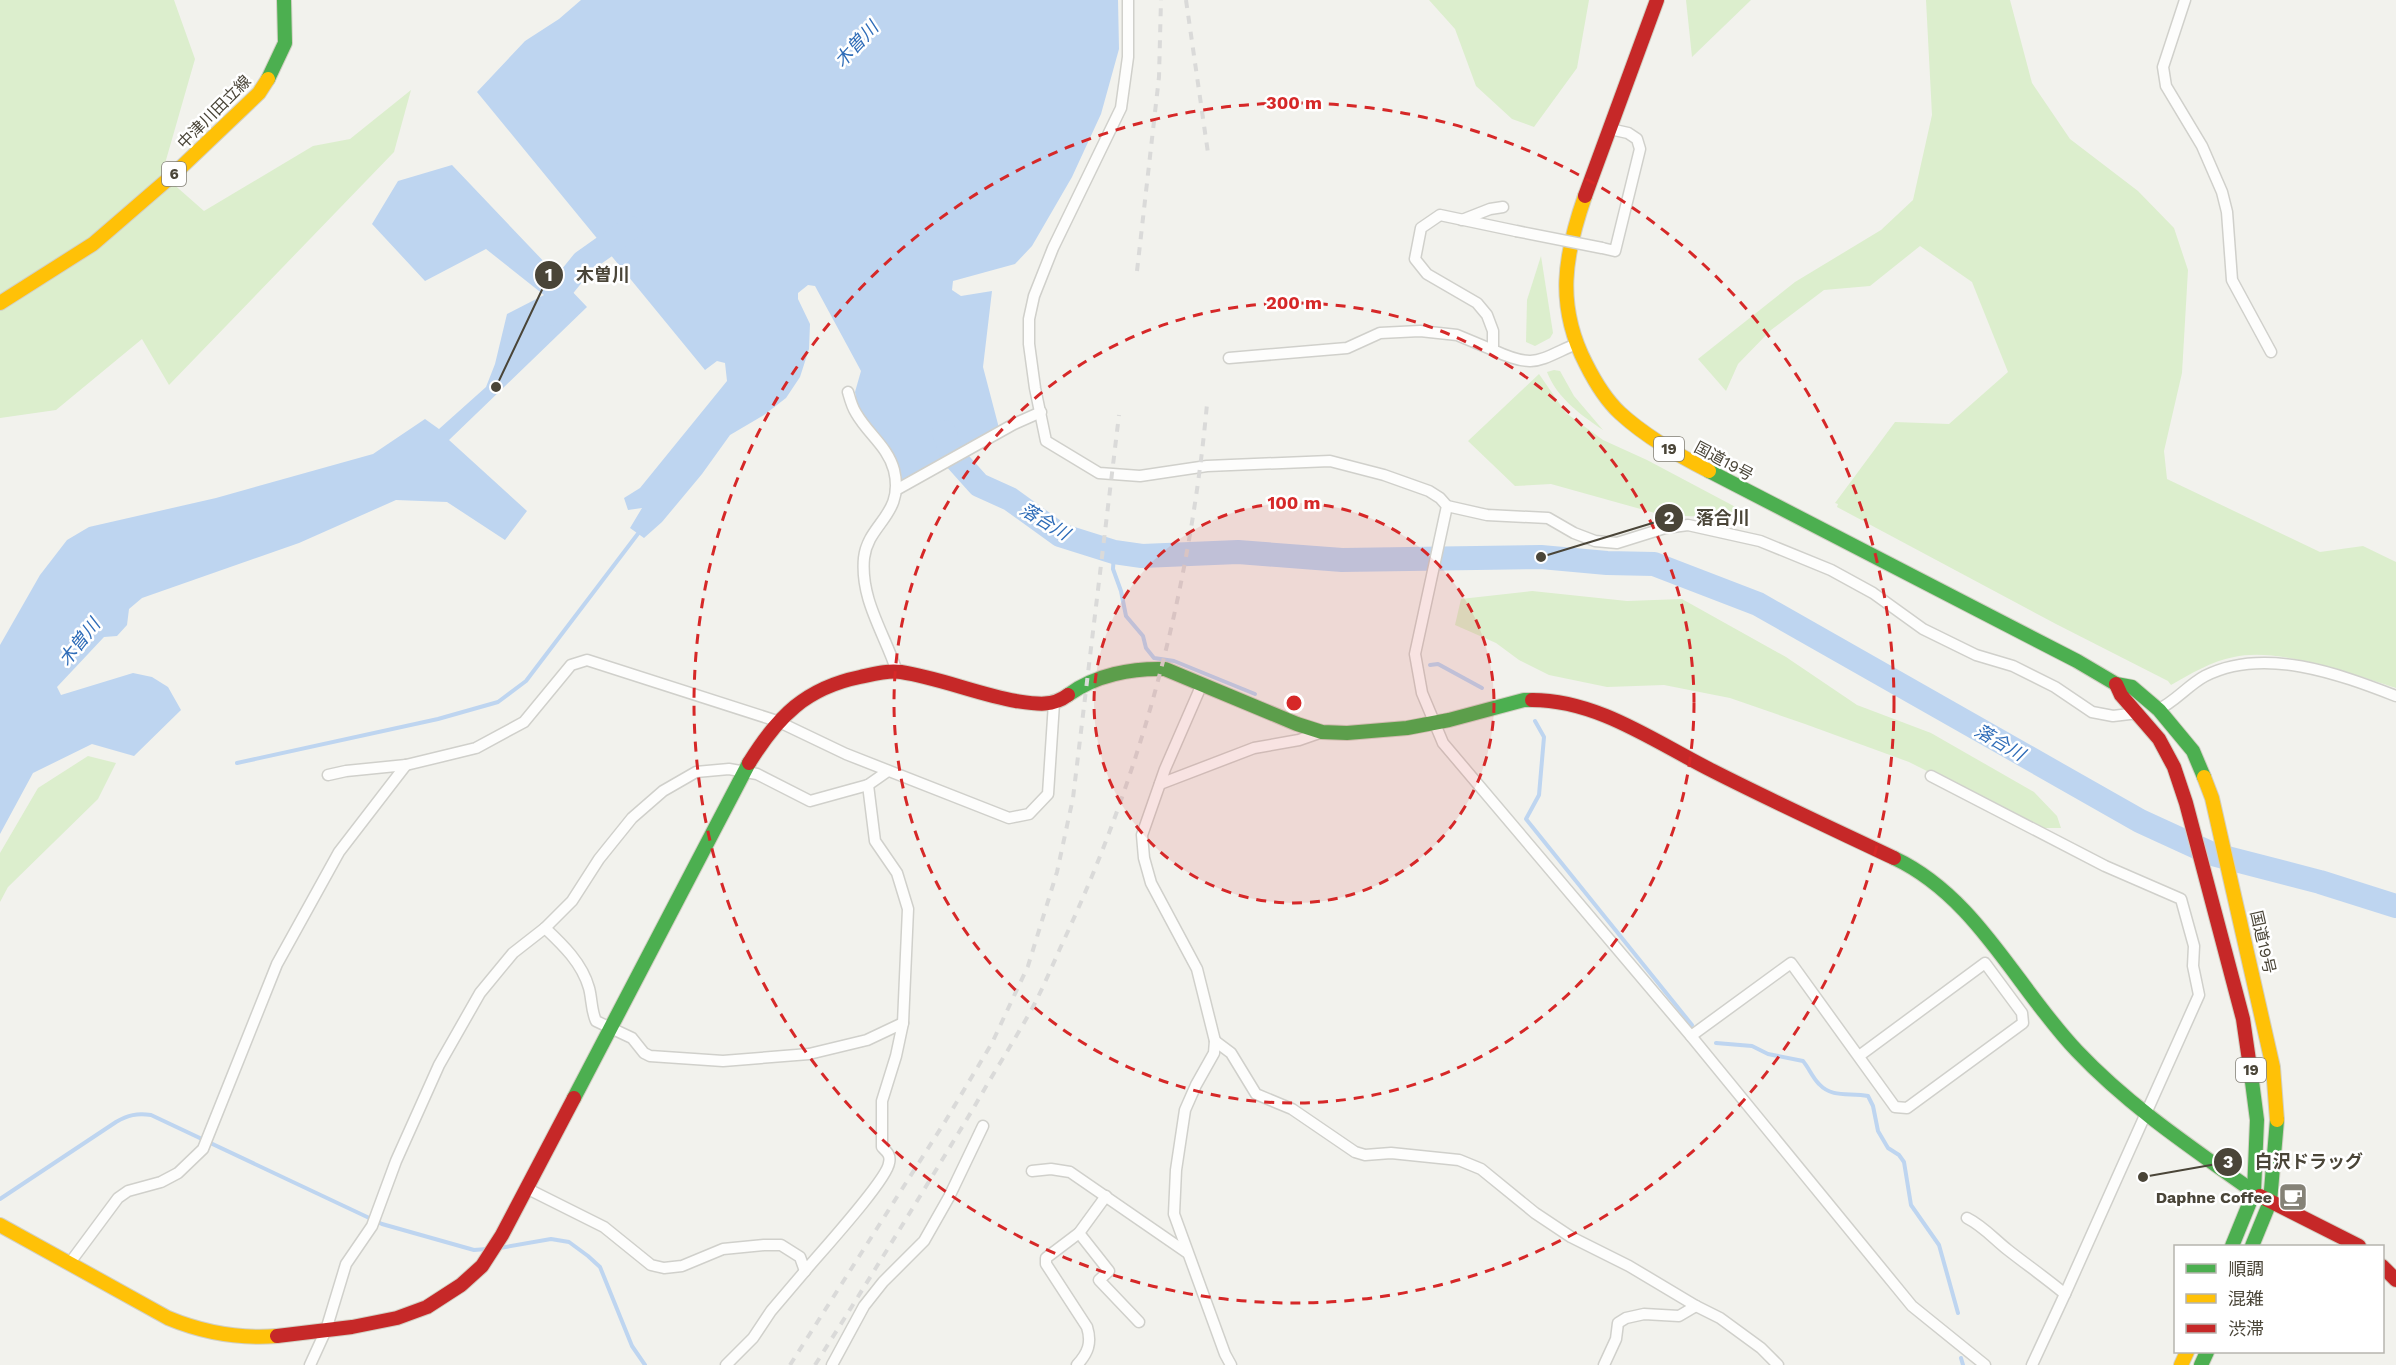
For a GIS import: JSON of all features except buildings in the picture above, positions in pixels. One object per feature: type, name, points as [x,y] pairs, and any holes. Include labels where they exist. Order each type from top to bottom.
[{"type":"main road","name":"中津川田立線","points":[[0,303],[93,244],[174,174],[259,93],[274,70],[285,43],[284,0]]},
{"type":"main road","name":"国道19号","points":[[1657,0],[1572,233],[1565,278],[1569,319],[1576,344],[1597,385],[1620,414],[1678,455],[2077,661],[2115,684],[2132,687],[2159,710],[2193,751],[2212,798],[2273,1067],[2278,1130],[2270,1202],[2252,1245]]},
{"type":"main road","points":[[0,1226],[188,1328],[228,1337],[271,1338],[377,1324],[420,1310],[451,1292],[481,1267],[499,1240],[744,771],[777,721],[795,703],[814,690],[840,679],[897,672],[981,694],[1023,702],[1054,703],[1081,686],[1126,670],[1165,669],[1322,732],[1347,733],[1407,728],[1524,700],[1556,700],[1622,723],[1713,771],[1899,860],[1930,880],[1975,922],[2074,1048],[2108,1083],[2145,1114],[2254,1192],[2358,1245]]},
{"type":"main road","name":"国道19号","points":[[2115,684],[2135,713],[2159,739],[2174,767],[2186,803],[2243,1019],[2251,1067],[2256,1120],[2254,1192],[2232,1245]]},
{"type":"main road","points":[[2384,1268],[2396,1280]]},
{"type":"street","points":[[1128,0],[1128,57],[1120,108],[1053,248],[1032,304],[1029,319],[1029,344],[1035,388],[1047,441],[1099,473],[1140,476],[1207,466],[1330,461],[1384,475],[1429,491],[1447,506],[1487,514],[1548,518],[1595,541],[1617,543],[1665,528],[1688,525],[1760,541],[1831,570],[1873,594],[1923,629],[1976,655],[2013,666],[2055,687],[2092,712],[2113,716],[2159,710],[2204,676],[2226,667],[2250,663],[2281,662],[2360,682],[2396,696]]},
{"type":"street","points":[[2185,0],[2163,67],[2166,86],[2202,146],[2222,192],[2227,212],[2232,280],[2271,352]]},
{"type":"street","points":[[1493,350],[1492,331],[1487,315],[1477,303],[1427,274],[1414,259],[1421,228],[1440,215],[1615,251],[1640,149],[1637,139],[1628,133],[1610,129]]},
{"type":"street","points":[[1462,220],[1490,209],[1503,207]]},
{"type":"street","points":[[1229,358],[1347,348],[1380,333],[1420,331],[1457,335],[1516,360],[1534,362],[1576,344]]},
{"type":"street","points":[[848,392],[855,413],[889,457],[894,471],[896,500],[867,545],[864,558],[864,588],[897,672]]},
{"type":"street","points":[[896,490],[1014,424],[1041,412]]},
{"type":"street","points":[[1447,506],[1418,631],[1415,654],[1422,693],[1446,747],[1690,1036],[1912,1306],[1985,1365]]},
{"type":"street","points":[[328,775],[406,765],[476,748],[524,722],[571,665],[587,660],[777,721],[888,771],[1009,818],[1029,814],[1048,794],[1054,703]]},
{"type":"street","points":[[1202,684],[1160,784],[1142,835],[1144,858],[1151,883],[1197,969],[1215,1041],[1214,1053],[1185,1110],[1176,1170],[1174,1214],[1224,1354],[1231,1365]]},
{"type":"street","points":[[1160,784],[1254,748],[1299,740],[1322,732]]},
{"type":"street","points":[[69,1264],[118,1198],[128,1191],[161,1182],[178,1173],[203,1149],[277,964],[339,852],[406,765]]},
{"type":"street","points":[[310,1365],[326,1330],[346,1264],[372,1226],[396,1161],[439,1065],[480,993],[513,953],[572,901],[599,859],[632,818],[663,791],[696,772],[729,769],[757,774],[810,801],[868,785],[888,771]]},
{"type":"street","points":[[1931,776],[2105,866],[2181,899],[2194,946],[2193,966],[2199,995],[2032,1365]]},
{"type":"street","points":[[726,1365],[753,1338],[771,1311],[886,1172],[890,1162],[889,1154],[882,1147],[882,1101],[896,1056],[903,1023],[908,909],[897,873],[875,841],[868,785]]},
{"type":"street","points":[[544,928],[573,955],[589,986],[592,1012],[596,1021],[632,1038],[644,1053],[651,1056],[723,1061],[809,1054],[867,1041],[903,1023]]},
{"type":"street","points":[[1690,1036],[1791,963],[1895,1107],[1907,1108],[2023,1023],[2022,1013],[1985,963],[1859,1056]]},
{"type":"street","points":[[1215,1041],[1231,1053],[1256,1094],[1292,1110],[1355,1152],[1365,1155],[1391,1153],[1459,1160],[1481,1168],[1535,1213],[1570,1237],[1629,1266],[1695,1306],[1720,1318],[1761,1348],[1778,1365]]},
{"type":"street","points":[[832,1365],[864,1306],[883,1282],[924,1241],[949,1197],[983,1126]]},
{"type":"street","points":[[1032,1171],[1051,1169],[1070,1172],[1186,1252]]},
{"type":"street","points":[[526,1188],[604,1227],[651,1265],[664,1268],[682,1266],[723,1249],[782,1245],[800,1257],[805,1271]]},
{"type":"street","points":[[1077,1365],[1089,1348],[1090,1338],[1087,1327],[1046,1264],[1046,1258],[1079,1233],[1106,1196]]},
{"type":"street","points":[[1967,1218],[1979,1224],[2008,1251],[2026,1262],[2064,1294]]},
{"type":"street","points":[[1079,1233],[1108,1271],[1099,1280],[1139,1322]]},
{"type":"street","points":[[1604,1365],[1617,1339],[1618,1323],[1626,1318],[1644,1314],[1678,1316],[1695,1306]]},
{"type":"green space","points":[[0,0],[174,0],[195,59],[162,174],[204,211],[313,146],[350,139],[411,90],[394,152],[169,385],[142,339],[56,410],[0,418]]},
{"type":"green space","points":[[1429,0],[1589,0],[1577,68],[1534,127],[1512,119],[1476,86],[1455,29]]},
{"type":"green space","points":[[1686,0],[1751,0],[1692,57]]},
{"type":"green space","points":[[1926,0],[2010,0],[2032,83],[2070,139],[2138,191],[2174,228],[2188,270],[2182,373],[2164,451],[2167,479],[2320,552],[2363,546],[2396,562],[2396,688],[2316,664],[2294,659],[2252,655],[2217,662],[2171,685],[2168,681],[1837,507],[1838,504],[1835,503],[1895,422],[1949,424],[2008,372],[1972,282],[1920,246],[1870,286],[1824,290],[1771,330],[1738,364],[1726,391],[1698,359],[1795,282],[1881,230],[1913,200],[1932,115]]},
{"type":"green space","points":[[1541,256],[1553,333],[1550,338],[1535,346],[1526,342],[1527,300]]},
{"type":"green space","points":[[1560,371],[1574,396],[1603,430],[1563,398],[1547,372]]},
{"type":"green space","points":[[1539,374],[1566,413],[1603,440],[1647,460],[1745,512],[1732,518],[1662,515],[1551,484],[1515,486],[1468,441]]},
{"type":"green space","points":[[1532,591],[1627,601],[1682,599],[1786,657],[1857,705],[1931,733],[2034,792],[2057,816],[2061,828],[2040,828],[1909,762],[1730,698],[1664,685],[1607,687],[1549,675],[1519,660],[1496,643],[1455,625],[1461,599]]},
{"type":"green space","points":[[88,756],[116,763],[98,799],[8,887],[0,902],[0,853],[38,788]]},
{"type":"water","points":[[581,0],[1118,0],[1119,49],[1101,114],[1072,177],[1032,246],[1015,264],[953,281],[952,290],[961,296],[992,291],[983,367],[999,428],[902,482],[894,459],[879,434],[859,413],[855,392],[861,371],[815,286],[808,285],[798,293],[798,299],[810,324],[809,349],[800,377],[786,398],[764,415],[730,435],[702,474],[662,522],[644,538],[630,528],[642,508],[628,510],[624,498],[640,488],[727,381],[725,363],[717,361],[705,370],[477,92],[525,41],[559,19]]},
{"type":"water","points":[[452,165],[587,307],[449,440],[527,511],[505,540],[447,502],[396,500],[299,543],[142,598],[129,609],[127,625],[117,636],[104,637],[57,687],[61,695],[133,673],[152,677],[168,687],[181,710],[134,756],[92,744],[33,773],[0,834],[0,645],[40,575],[67,540],[89,527],[216,498],[373,454],[425,419],[439,429],[486,387],[495,364],[507,314],[544,295],[486,249],[425,281],[372,224],[398,181]]},
{"type":"waterway","name":"木曽川","points":[[550,314],[562,288],[583,262],[631,228]]},
{"type":"waterway","name":"落合川","points":[[944,432],[953,456],[979,485],[1010,499],[1060,535],[1114,552],[1142,556],[1238,552],[1342,560],[1541,557],[1607,563],[1654,564],[1758,604],[2140,821],[2212,854],[2320,882],[2396,906]]},
{"type":"waterway","points":[[237,763],[438,719],[498,702],[526,681],[640,531]]},
{"type":"waterway","points":[[1114,552],[1113,569],[1121,591],[1126,616],[1143,636],[1146,648],[1154,658],[1174,661],[1255,694]]},
{"type":"waterway","points":[[1430,665],[1438,664],[1482,688]]},
{"type":"waterway","points":[[1535,721],[1544,737],[1539,795],[1526,819],[1692,1025]]},
{"type":"waterway","points":[[1716,1043],[1752,1046],[1768,1054],[1803,1061],[1824,1089],[1836,1093],[1868,1096],[1873,1106],[1878,1131],[1888,1148],[1899,1155],[1904,1162],[1911,1205],[1939,1245],[1958,1313]]},
{"type":"waterway","points":[[0,1199],[116,1122],[133,1115],[146,1114],[382,1224],[474,1250],[487,1249]]},
{"type":"waterway","points":[[500,1248],[551,1239],[569,1242],[588,1256],[600,1267],[632,1346],[645,1365]]},
{"type":"waterway","points":[[1961,1358],[1963,1365]]},
{"type":"railway","points":[[1137,271],[1159,77],[1161,0]]},
{"type":"railway","points":[[1186,0],[1208,153]]},
{"type":"railway","points":[[815,1365],[1029,1014],[1091,878],[1139,747],[1175,612],[1199,474],[1207,404]]},
{"type":"railway","points":[[790,1365],[946,1120],[992,1043],[1028,966],[1057,872],[1073,798],[1119,415]]},
{"type":"traffic: fast","points":[[268,79],[285,43],[284,0]]},
{"type":"traffic: fast","points":[[1709,471],[2077,661],[2116,684],[2132,687],[2159,710],[2193,751],[2204,777]]},
{"type":"traffic: fast","points":[[1068,695],[1090,682],[1114,674],[1165,669],[1297,724],[1322,732],[1347,733],[1407,728],[1532,700]]},
{"type":"traffic: fast","points":[[574,1098],[749,763]]},
{"type":"traffic: fast","points":[[1894,858],[1923,875],[1972,919],[2055,1026],[2097,1071],[2162,1126],[2254,1192]]},
{"type":"traffic: fast","points":[[2232,1245],[2254,1192],[2257,1120],[2251,1074]]},
{"type":"traffic: fast","points":[[2252,1245],[2270,1202],[2277,1120]]},
{"type":"traffic: fast","points":[[2201,1365],[2207,1353]]},
{"type":"traffic: slow","points":[[0,303],[93,244],[174,174],[259,93],[268,79]]},
{"type":"traffic: slow","points":[[1585,196],[1572,239],[1566,281],[1570,322],[1576,343],[1597,384],[1615,408],[1630,422],[1663,445],[1709,471]]},
{"type":"traffic: slow","points":[[2204,777],[2212,798],[2273,1067],[2277,1120]]},
{"type":"traffic: slow","points":[[0,1225],[168,1318],[221,1334],[249,1337],[277,1336]]},
{"type":"traffic: slow","points":[[2181,1365],[2187,1353]]},
{"type":"traffic: jam","points":[[1585,196],[1657,0]]},
{"type":"traffic: jam","points":[[749,763],[771,731],[795,707],[824,688],[870,675],[901,672],[1001,698],[1030,703],[1050,703],[1068,695]]},
{"type":"traffic: jam","points":[[2116,684],[2121,695],[2159,739],[2174,767],[2186,803],[2243,1019],[2251,1074]]},
{"type":"traffic: jam","points":[[1532,700],[1580,707],[1603,715],[1735,782],[1894,858]]},
{"type":"traffic: jam","points":[[277,1336],[352,1327],[397,1318],[427,1307],[461,1285],[482,1266],[502,1235],[574,1098]]},
{"type":"traffic: jam","points":[[2260,1196],[2357,1245]]},
{"type":"traffic: jam","points":[[2384,1268],[2396,1280]]},
{"type":"place","name":"木曽川","points":[[496,387]]},
{"type":"place","name":"落合川","points":[[1541,557]]},
{"type":"place","name":"白沢ドラッグ","points":[[2143,1177]]},
{"type":"place","name":"Daphne Coffee","points":[[2293,1197]]}]
